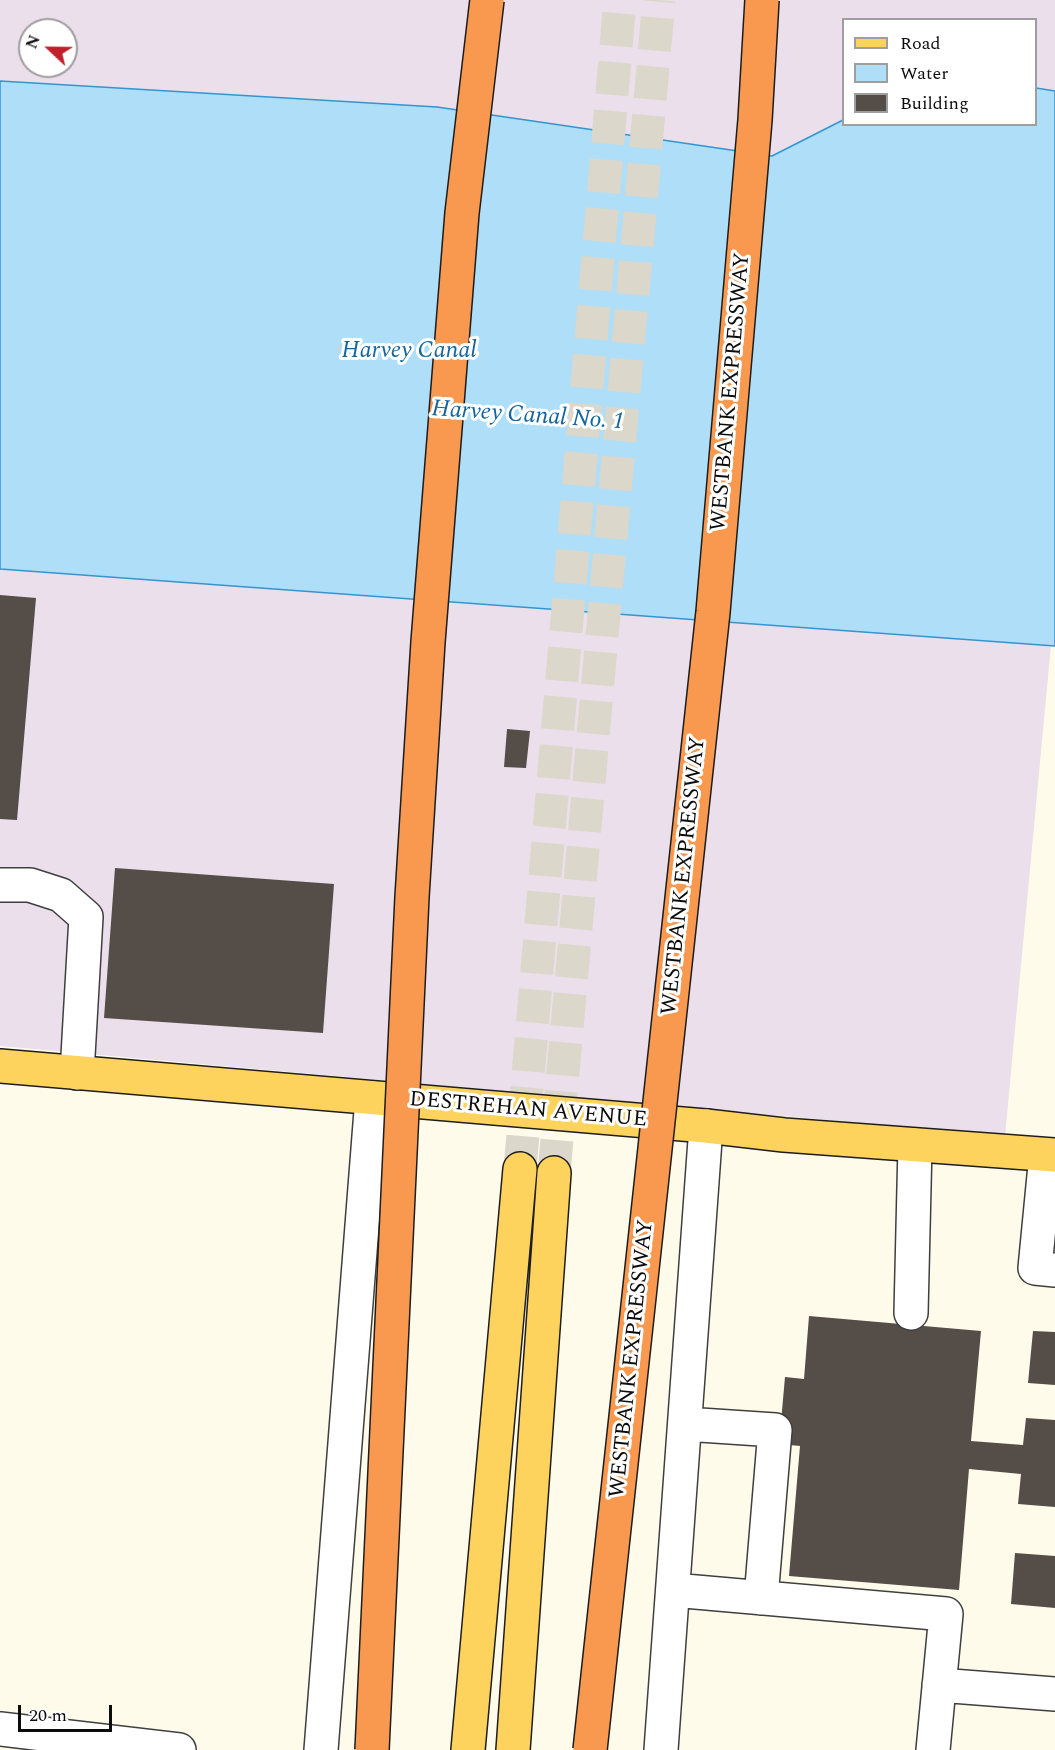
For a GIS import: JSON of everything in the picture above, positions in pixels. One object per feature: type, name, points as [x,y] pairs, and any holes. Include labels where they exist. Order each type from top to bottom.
[{"type":"highway","points":[[372,1750],[412,897],[428,642],[462,213],[487,0]]},
{"type":"highway","name":"WESTBANK EXPRESSWAY","points":[[590,1750],[713,612],[755,120],[762,0]]},
{"type":"main road","name":"DESTREHAN AVENUE","points":[[0,1066],[706,1126],[784,1135],[1051,1155]]},
{"type":"main road","points":[[468,1750],[520,1169]]},
{"type":"main road","points":[[513,1750],[554,1173]]},
{"type":"street","points":[[0,885],[30,885],[61,894],[86,917],[77,1073]]},
{"type":"street","points":[[321,1750],[372,1098]]},
{"type":"street","points":[[661,1750],[706,1126]]},
{"type":"street","points":[[911,1313],[915,1145]]},
{"type":"street","points":[[1051,1155],[1035,1269],[1055,1270]]},
{"type":"street","points":[[685,1424],[776,1430],[761,1598]]},
{"type":"street","points":[[673,1590],[946,1614],[933,1750]]},
{"type":"street","points":[[939,1685],[1055,1694]]},
{"type":"street","points":[[0,1729],[136,1748],[179,1750]]},
{"type":"shaded area","points":[[0,0],[1055,0],[1055,91],[1037,88],[1037,18],[842,18],[842,121],[772,156],[437,107],[0,81]]},
{"type":"shaded area","points":[[0,569],[1051,645],[1005,1136],[0,1046]]},
{"type":"water","name":"Harvey Canal","points":[[0,81],[437,107],[772,156],[842,121],[842,126],[1037,126],[1037,88],[1055,91],[1055,646],[0,569]]},
{"type":"building","points":[[0,595],[36,598],[17,820],[0,819]]},
{"type":"building","points":[[507,729],[530,731],[526,768],[504,767]]},
{"type":"building","points":[[115,868],[334,884],[323,1033],[104,1018]]},
{"type":"building","points":[[809,1316],[981,1331],[971,1441],[1023,1445],[1026,1418],[1055,1420],[1055,1507],[1018,1504],[1021,1474],[969,1469],[959,1590],[789,1576],[800,1446],[779,1444],[785,1377],[804,1379]]},
{"type":"building","points":[[1033,1331],[1055,1332],[1055,1385],[1028,1383]]},
{"type":"building","points":[[1015,1553],[1055,1556],[1055,1608],[1011,1604]]},
{"type":"tunnel","points":[[520,1169],[620,0]]},
{"type":"tunnel","points":[[554,1173],[659,0]]},
{"type":"water label","name":"Harvey Canal No. 1","points":[[528,417]]}]
